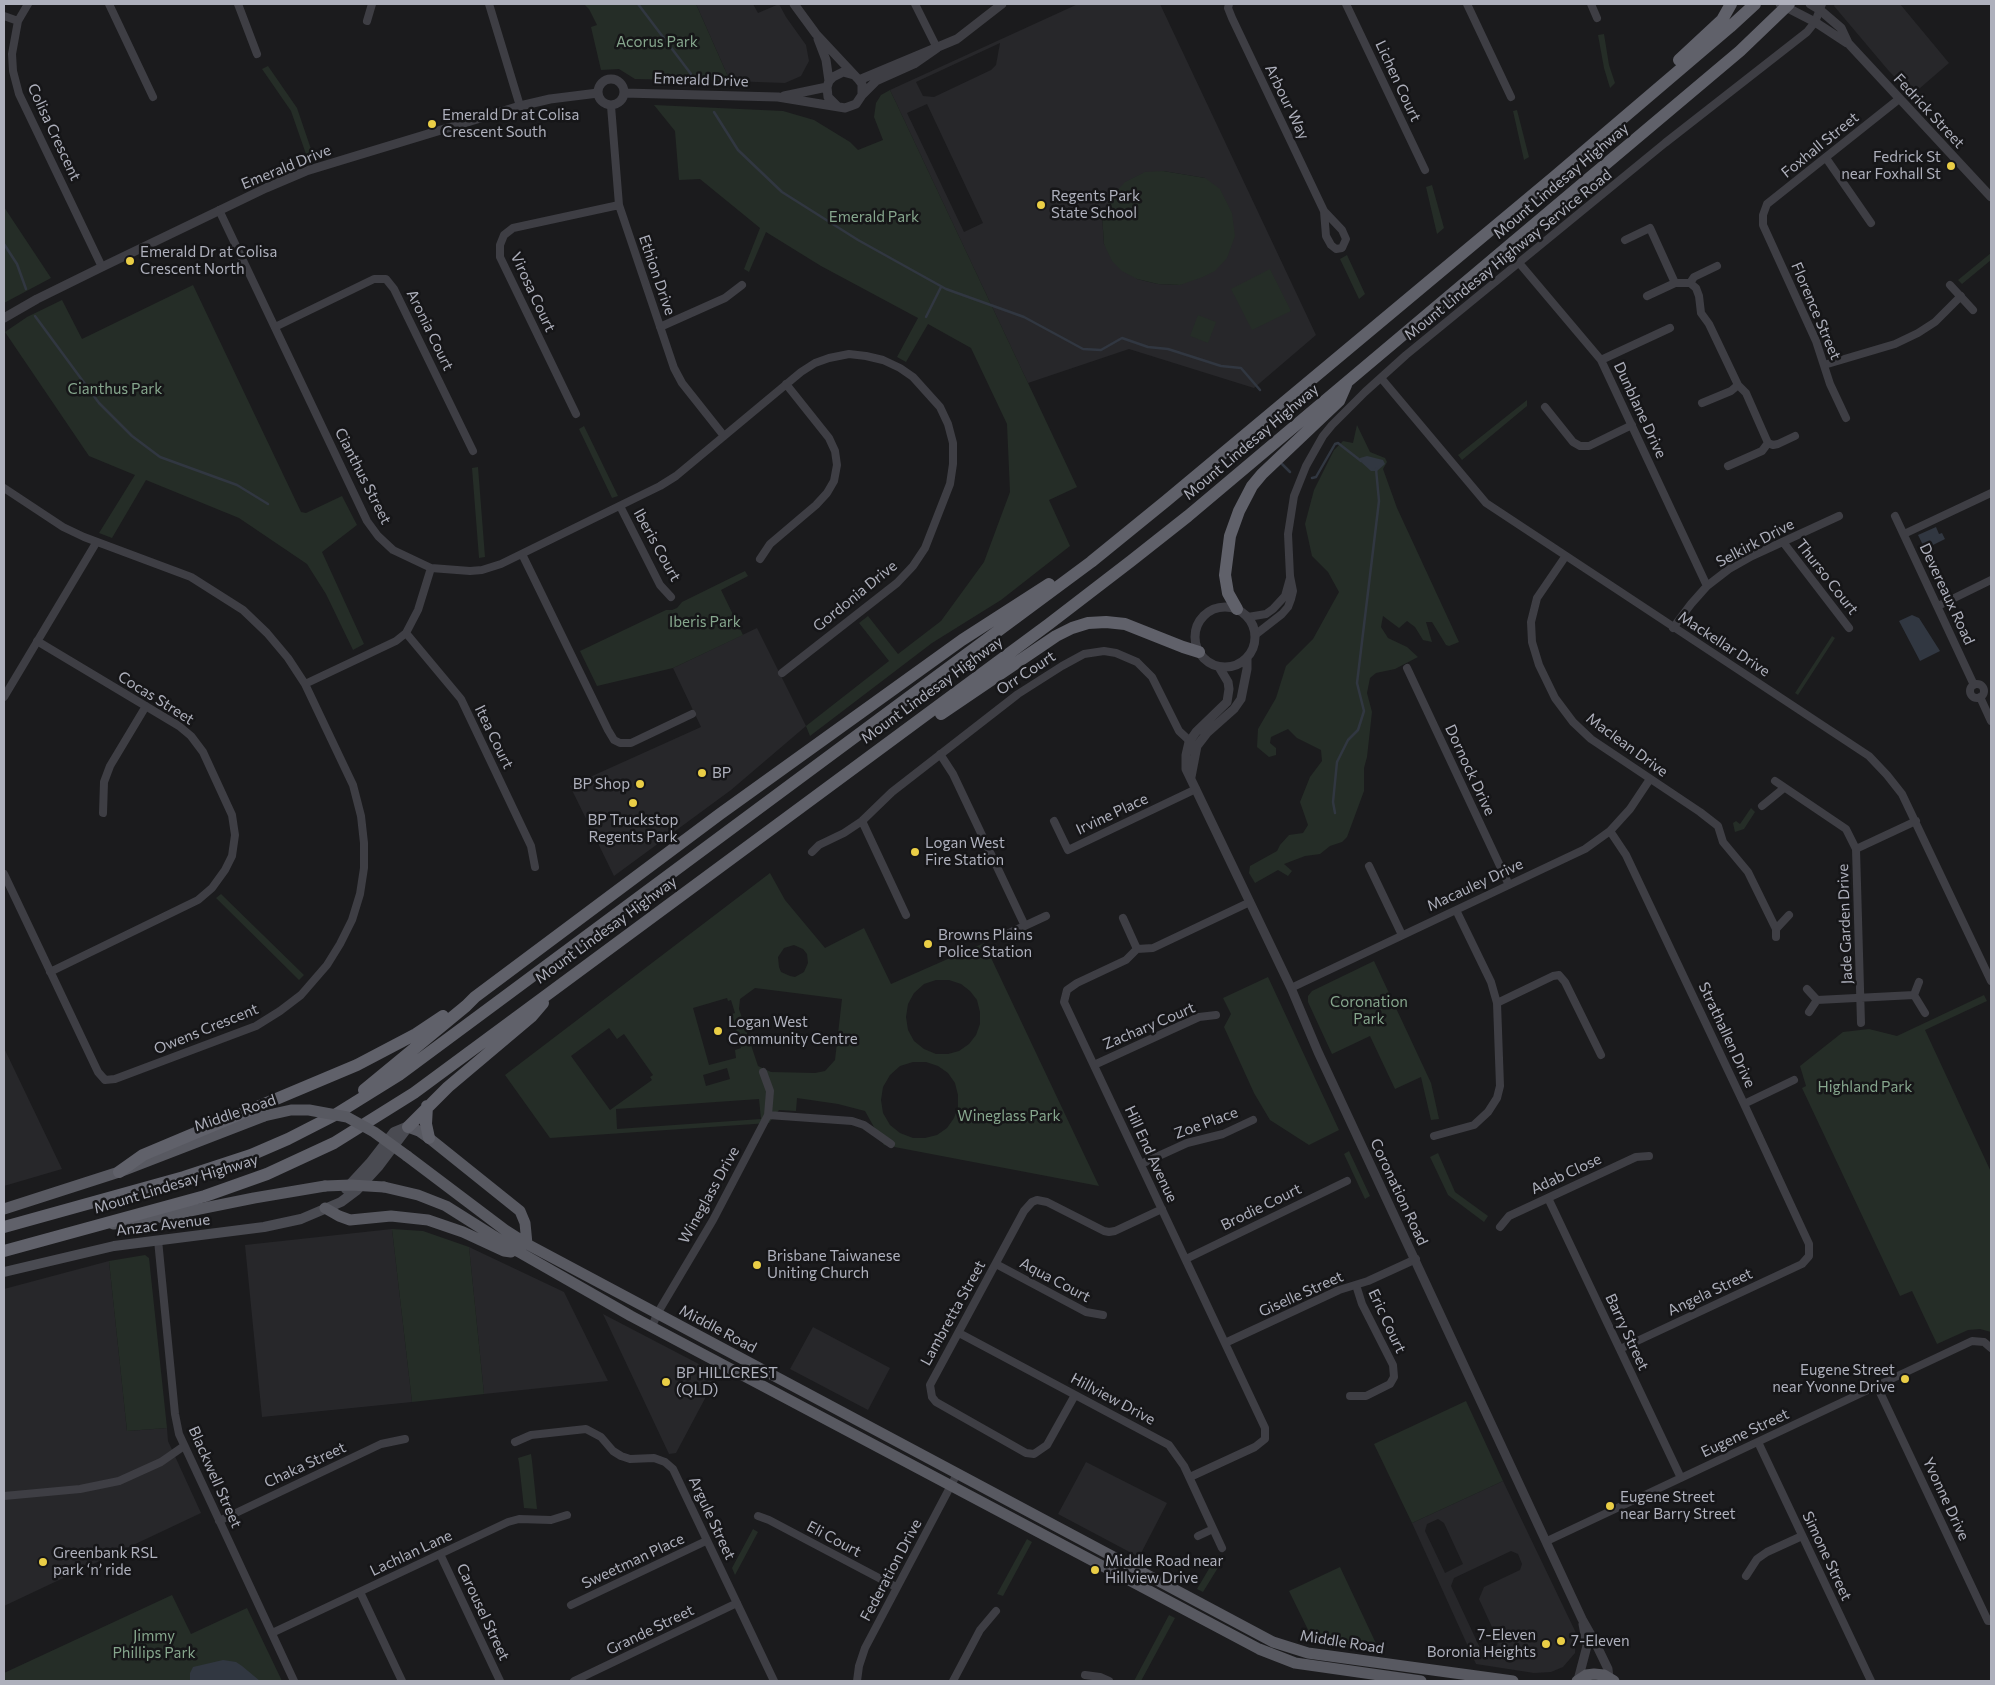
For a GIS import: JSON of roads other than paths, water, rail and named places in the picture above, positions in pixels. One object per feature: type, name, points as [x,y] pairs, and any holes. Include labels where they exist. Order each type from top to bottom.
[{"type":"highway","points":[[1663,85],[1671,68],[1722,20],[1731,4]]},
{"type":"highway","name":"Mount Lindesay Highway","points":[[4,1227],[184,1177],[243,1158],[288,1139],[356,1103],[407,1069],[1091,562],[1663,85],[1755,4]]},
{"type":"highway","name":"Mount Lindesay Highway","points":[[4,1251],[234,1187],[290,1164],[334,1143],[414,1093],[1049,624],[1188,516],[1740,51],[1785,5]]},
{"type":"highway","points":[[1237,609],[1228,592],[1226,575],[1230,536],[1239,511],[1252,486],[1262,474],[1338,401],[1348,381]]},
{"type":"highway","points":[[356,1103],[366,1088],[475,997],[728,808],[962,640],[1068,571],[1091,562]]},
{"type":"highway","points":[[911,726],[938,715],[1056,636],[1081,625],[1106,622],[1125,624],[1183,648],[1199,652]]},
{"type":"highway","points":[[408,1127],[427,1106],[531,1018],[556,988]]},
{"type":"highway","points":[[119,1172],[143,1155],[357,1065],[416,1034],[463,1002],[475,997]]},
{"type":"highway","points":[[427,1106],[426,1124],[429,1138]]},
{"type":"main road","name":"Middle Road","points":[[4,1209],[119,1172],[264,1116],[291,1110],[309,1110],[347,1117],[374,1132],[407,1156],[504,1230],[523,1248],[652,1327],[1259,1649],[1295,1663],[1421,1681]]},
{"type":"main road","points":[[325,1208],[350,1220],[391,1216],[428,1220],[463,1232],[504,1251],[523,1248],[526,1223],[520,1211],[429,1138],[419,1131],[408,1127]]},
{"type":"main road","name":"Anzac Avenue","points":[[4,1272],[94,1250],[286,1223],[301,1219],[325,1208],[361,1174],[394,1132],[408,1127]]},
{"type":"main road","name":"Middle Road","points":[[103,1224],[130,1223],[254,1198],[326,1186],[384,1187],[418,1195],[446,1206],[523,1248],[657,1314],[1273,1642],[1308,1653],[1513,1681]]},
{"type":"main road","points":[[1578,1681],[1594,1674],[1612,1680]]},
{"type":"street","name":"Colisa Crescent","points":[[28,4],[18,21],[12,54],[13,71],[19,94],[102,267]]},
{"type":"street","points":[[109,4],[153,97]]},
{"type":"street","points":[[238,4],[257,54]]},
{"type":"street","points":[[367,21],[372,4]]},
{"type":"street","points":[[489,4],[520,106]]},
{"type":"street","points":[[794,4],[816,34],[857,77],[862,84],[862,95]]},
{"type":"street","points":[[915,4],[937,48]]},
{"type":"street","name":"Emerald Drive","points":[[778,97],[828,84],[833,77],[843,72],[857,77],[937,48],[957,39],[1002,4]]},
{"type":"street","name":"Arbour Way","points":[[1229,4],[1228,8],[1232,18],[1324,212]]},
{"type":"street","name":"Lichen Court","points":[[1346,4],[1425,170]]},
{"type":"street","points":[[1467,4],[1511,97]]},
{"type":"street","points":[[1591,4],[1597,18]]},
{"type":"street","name":"Fedrick Street","points":[[1810,4],[1821,7],[1841,28],[1848,43]]},
{"type":"street","name":"Fedrick Street","points":[[1785,5],[1848,43],[1991,197]]},
{"type":"street","name":"Mount Lindesay Highway Service Road","points":[[1255,635],[1288,607],[1294,591],[1290,576],[1288,534],[1294,496],[1306,466],[1323,436],[1332,425],[1380,378],[1665,144],[1807,32],[1815,22],[1821,7]]},
{"type":"street","points":[[4,16],[18,21]]},
{"type":"street","points":[[816,34],[826,60],[828,97],[834,105],[839,107]]},
{"type":"street","name":"Emerald Drive","points":[[624,93],[778,97],[839,107],[851,107],[860,100],[862,95],[876,81],[914,64],[937,48]]},
{"type":"street","points":[[610,79],[622,85],[624,93],[619,103],[611,106],[604,104],[598,93],[602,82],[610,79]]},
{"type":"street","name":"Emerald Drive","points":[[4,318],[36,299],[219,210],[266,188],[316,168],[520,106],[550,99],[598,93]]},
{"type":"street","name":"Foxhall Street","points":[[1763,215],[1767,204],[1899,99]]},
{"type":"street","name":"Ethion Drive","points":[[611,106],[619,205],[674,368],[682,383],[724,436]]},
{"type":"street","points":[[1826,158],[1871,223]]},
{"type":"street","name":"Virosa Court","points":[[576,414],[500,257],[500,245],[504,235],[513,228],[619,205]]},
{"type":"street","name":"Cianthus Street","points":[[219,210],[367,521],[378,536],[394,550],[431,568],[455,571],[482,570],[501,564],[620,506],[676,476],[724,436]]},
{"type":"street","name":"Florence Street","points":[[1763,215],[1763,225],[1816,341],[1846,418]]},
{"type":"street","points":[[1625,240],[1650,228],[1675,283]]},
{"type":"street","name":"Dunblane Drive","points":[[1520,264],[1601,360],[1708,586]]},
{"type":"street","points":[[1690,283],[1694,277],[1717,266]]},
{"type":"street","name":"Aronia Court","points":[[275,327],[374,279],[386,279],[394,289],[473,451]]},
{"type":"street","points":[[1647,296],[1675,283],[1690,283],[1696,288],[1700,296],[1702,314],[1709,324],[1738,385],[1746,393],[1768,443],[1778,444],[1795,436]]},
{"type":"street","points":[[1950,285],[1973,310]]},
{"type":"street","points":[[660,327],[725,298],[742,286]]},
{"type":"street","points":[[1824,365],[1895,344],[1918,333],[1935,322],[1961,296]]},
{"type":"street","points":[[1601,360],[1670,328]]},
{"type":"street","name":"Gordonia Drive","points":[[724,436],[801,372],[829,358],[848,354],[883,360],[900,368],[929,393],[940,407],[948,424],[953,443],[954,464],[950,484],[925,548],[913,566],[896,583],[782,673]]},
{"type":"street","name":"Mackellar Drive","points":[[1380,378],[1486,503],[1565,557],[1869,756],[1902,794],[1991,981]]},
{"type":"street","points":[[760,559],[770,544],[816,505],[827,493],[834,481],[837,465],[835,451],[829,438],[786,384]]},
{"type":"street","points":[[1702,403],[1738,385]]},
{"type":"street","points":[[1545,407],[1573,442],[1580,446],[1589,446],[1632,425]]},
{"type":"street","points":[[1728,466],[1762,451],[1768,443]]},
{"type":"street","name":"Owens Crescent","points":[[4,488],[63,527],[96,543],[191,578],[243,610],[267,633],[288,658],[305,684],[353,785],[361,816],[364,843],[364,868],[360,894],[352,920],[340,944],[311,985],[280,1012],[256,1026],[115,1079],[105,1080],[98,1072],[4,874]]},
{"type":"street","points":[[1904,534],[1991,493]]},
{"type":"street","name":"Iberis Court","points":[[620,506],[660,584],[671,597]]},
{"type":"street","name":"Selkirk Drive","points":[[1673,628],[1691,604],[1708,586],[1729,569],[1838,516]]},
{"type":"street","name":"Devereaux Road","points":[[1895,516],[1974,684]]},
{"type":"street","name":"Thurso Court","points":[[1783,542],[1849,628]]},
{"type":"street","points":[[4,697],[96,543]]},
{"type":"street","points":[[522,554],[614,740],[620,743],[630,743],[692,714]]},
{"type":"street","name":"Maclean Drive","points":[[1565,557],[1537,598],[1531,622],[1532,642],[1539,665],[1555,698],[1573,722],[1591,740],[1718,826],[1724,842],[1748,872],[1776,933],[1789,914]]},
{"type":"street","points":[[305,684],[396,641],[406,633],[418,610],[431,568]]},
{"type":"street","name":"Mount Lindesay Highway Service Road","points":[[1248,617],[1266,614],[1279,604],[1285,596],[1290,576]]},
{"type":"street","points":[[1938,606],[1991,580]]},
{"type":"street","points":[[1221,607],[1237,609],[1248,617],[1253,625],[1255,635],[1252,652],[1247,659],[1234,666],[1219,667],[1211,664],[1199,652],[1195,636],[1196,628],[1206,614],[1221,607]]},
{"type":"street","name":"Itea Court","points":[[406,633],[461,699],[531,846],[535,866]]},
{"type":"street","name":"Cocas Street","points":[[37,641],[146,706],[191,736],[203,752],[232,815],[235,835],[232,856],[226,870],[212,888],[198,900],[50,972]]},
{"type":"street","name":"Orr Court","points":[[812,852],[862,821],[892,792],[1018,694],[1084,654],[1104,651],[1127,657],[1145,669],[1158,688],[1179,731],[1193,744]]},
{"type":"street","points":[[1193,744],[1238,705],[1247,669],[1247,659]]},
{"type":"street","name":"Coronation Road","points":[[1219,667],[1230,689],[1227,702],[1196,732],[1193,744],[1192,777],[1196,789],[1291,988],[1318,1052],[1612,1680]]},
{"type":"street","name":"Dornock Drive","points":[[1407,668],[1509,885]]},
{"type":"street","points":[[1974,684],[1988,686],[1980,697],[1974,697],[1971,693],[1971,688],[1974,684]]},
{"type":"street","points":[[1980,697],[1991,722]]},
{"type":"street","points":[[103,813],[104,782],[110,766],[146,706]]},
{"type":"street","points":[[940,754],[953,774],[1025,926]]},
{"type":"street","name":"Macauley Drive","points":[[1291,988],[1585,849],[1610,830],[1630,809],[1650,779]]},
{"type":"street","name":"Jade Garden Drive","points":[[1774,781],[1846,830],[1856,849],[1861,1022]]},
{"type":"street","points":[[1762,806],[1784,788]]},
{"type":"street","name":"Irvine Place","points":[[1054,821],[1068,850],[1196,789]]},
{"type":"street","points":[[862,821],[906,915]]},
{"type":"street","name":"Jade Garden Drive","points":[[1856,849],[1916,822]]},
{"type":"street","name":"Strathallen Drive","points":[[1610,830],[1626,855],[1744,1104],[1809,1244],[1809,1256]]},
{"type":"street","points":[[1369,866],[1402,935]]},
{"type":"street","name":"Hill End Avenue","points":[[1190,1477],[1255,1447],[1265,1439],[1265,1428],[1064,1002],[1067,990],[1077,983],[1126,960],[1137,949],[1153,948],[1250,902]]},
{"type":"street","points":[[1434,1136],[1474,1125],[1488,1112],[1497,1098],[1500,1086],[1497,1003],[1491,982],[1456,910]]},
{"type":"street","points":[[1004,935],[1046,916]]},
{"type":"street","points":[[1122,918],[1137,949]]},
{"type":"street","points":[[1497,1003],[1553,976],[1560,975],[1601,1056]]},
{"type":"street","points":[[1919,982],[1914,995],[1925,1013]]},
{"type":"street","points":[[1807,989],[1817,1000],[1809,1012]]},
{"type":"street","name":"Jade Garden Drive","points":[[1817,1000],[1914,995]]},
{"type":"street","name":"Zachary Court","points":[[1094,1065],[1199,1018],[1216,1015]]},
{"type":"street","name":"Wineglass Drive","points":[[652,1327],[657,1314],[712,1220],[768,1115],[770,1091],[763,1072]]},
{"type":"street","points":[[1744,1104],[1794,1080]]},
{"type":"street","points":[[768,1115],[852,1121],[864,1124],[892,1144]]},
{"type":"street","name":"Zoe Place","points":[[1141,1164],[1187,1143],[1223,1134],[1253,1120]]},
{"type":"street","name":"Adab Close","points":[[1500,1227],[1509,1216],[1636,1157],[1649,1156]]},
{"type":"street","name":"Brodie Court","points":[[1186,1259],[1347,1181]]},
{"type":"street","name":"Barry Street","points":[[1548,1198],[1681,1478]]},
{"type":"street","name":"Lambretta Street","points":[[1075,1395],[1047,1445],[1034,1454],[1026,1453],[936,1402],[932,1397],[930,1385],[1028,1206],[1037,1200],[1047,1202],[1109,1232],[1162,1209]]},
{"type":"street","name":"Blackwell Street","points":[[158,1240],[175,1414],[184,1446],[294,1681]]},
{"type":"street","name":"Angela Street","points":[[1620,1349],[1802,1264],[1809,1256]]},
{"type":"street","name":"Giselle Street","points":[[1225,1343],[1339,1290],[1368,1282],[1416,1259]]},
{"type":"street","name":"Aqua Court","points":[[996,1264],[1086,1312],[1103,1315]]},
{"type":"street","name":"Eric Court","points":[[1350,1396],[1366,1396],[1390,1384],[1394,1377],[1393,1365],[1362,1304],[1356,1285]]},
{"type":"street","name":"Hillview Drive","points":[[959,1333],[1170,1446],[1190,1477],[1222,1548]]},
{"type":"street","name":"Eugene Street","points":[[1547,1541],[1972,1341],[1984,1342],[1991,1348]]},
{"type":"street","name":"Yvonne Drive","points":[[1877,1386],[1988,1621],[1991,1621]]},
{"type":"street","name":"Argule Street","points":[[515,1442],[531,1435],[586,1429],[601,1437],[613,1451],[621,1456],[630,1459],[654,1458],[665,1462],[673,1469],[774,1681]]},
{"type":"street","name":"Chaka Street","points":[[219,1521],[382,1444],[405,1439]]},
{"type":"street","name":"Simone Street","points":[[1758,1442],[1871,1681]]},
{"type":"street","points":[[4,1496],[80,1489],[119,1481],[153,1467],[184,1446]]},
{"type":"street","name":"Federation Drive","points":[[856,1681],[866,1648],[957,1474]]},
{"type":"street","name":"Lachlan Lane","points":[[272,1633],[519,1519],[551,1520],[567,1515]]},
{"type":"street","name":"Eli Court","points":[[758,1516],[769,1520],[896,1588]]},
{"type":"street","points":[[1198,1536],[1213,1529]]},
{"type":"street","points":[[1746,1576],[1757,1559],[1762,1555],[1802,1536]]},
{"type":"street","name":"Sweetman Place","points":[[571,1605],[706,1541]]},
{"type":"street","name":"Carousel Street","points":[[440,1554],[500,1681]]},
{"type":"street","points":[[360,1592],[402,1681]]},
{"type":"street","name":"Grande Street","points":[[574,1681],[737,1603]]},
{"type":"street","points":[[953,1681],[980,1630],[996,1611]]},
{"type":"street","name":"Coronation Road","points":[[1578,1681],[1587,1646],[1582,1619]]},
{"type":"street","points":[[1085,1674],[1109,1681]]},
{"type":"waterway","points":[[638,4],[691,74]]},
{"type":"waterway","points":[[714,112],[738,150],[782,192],[858,240],[946,289],[1024,317],[1083,349],[1101,350],[1122,338],[1148,347],[1168,349],[1221,366],[1241,368],[1260,390]]},
{"type":"waterway","points":[[4,244],[17,264],[26,289]]},
{"type":"waterway","points":[[926,317],[941,287]]},
{"type":"waterway","points":[[35,316],[99,403],[132,436],[160,457],[237,485],[268,504]]},
{"type":"waterway","points":[[1312,478],[1316,477],[1335,444],[1338,443],[1361,461]]},
{"type":"waterway","points":[[1282,464],[1290,472]]},
{"type":"waterway","points":[[1335,813],[1333,802],[1337,762],[1348,740],[1358,730],[1364,711],[1357,683],[1379,501],[1376,469]]},
{"type":"place","name":"Emerald Dr at Colisa Crescent South","points":[[432,124]]},
{"type":"place","name":"Fedrick St near Foxhall St","points":[[1951,166]]},
{"type":"place","name":"Regents Park State School","points":[[1041,205]]},
{"type":"place","name":"Emerald Dr at Colisa Crescent North","points":[[130,261]]},
{"type":"place","name":"BP","points":[[702,773]]},
{"type":"place","name":"BP Shop","points":[[640,784]]},
{"type":"place","name":"BP Truckstop Regents Park","points":[[633,803]]},
{"type":"place","name":"Logan West Fire Station","points":[[915,852]]},
{"type":"place","name":"Browns Plains Police Station","points":[[928,944]]},
{"type":"place","name":"Logan West Community Centre","points":[[718,1031]]},
{"type":"place","name":"Brisbane Taiwanese Uniting Church","points":[[757,1265]]},
{"type":"place","name":"Eugene Street near Yvonne Drive","points":[[1905,1379]]},
{"type":"place","name":"BP HILLCREST (QLD)","points":[[666,1382]]},
{"type":"place","name":"Eugene Street near Barry Street","points":[[1610,1506]]},
{"type":"place","name":"Greenbank RSL park ‘n’ ride","points":[[43,1562]]},
{"type":"place","name":"Middle Road near Hillview Drive","points":[[1095,1570]]},
{"type":"place","name":"7-Eleven","points":[[1561,1641]]},
{"type":"place","name":"7-Eleven Boronia Heights","points":[[1546,1644]]},
{"type":"park label","name":"Acorus Park","points":[[657,42]]},
{"type":"park label","name":"Emerald Park","points":[[874,217]]},
{"type":"park label","name":"Cianthus Park","points":[[115,389]]},
{"type":"park label","name":"Iberis Park","points":[[705,622]]},
{"type":"park label","name":"Coronation Park","points":[[1369,1010]]},
{"type":"park label","name":"Highland Park","points":[[1865,1087]]},
{"type":"park label","name":"Wineglass Park","points":[[1009,1116]]},
{"type":"park label","name":"Jimmy Phillips Park","points":[[154,1644]]}]
